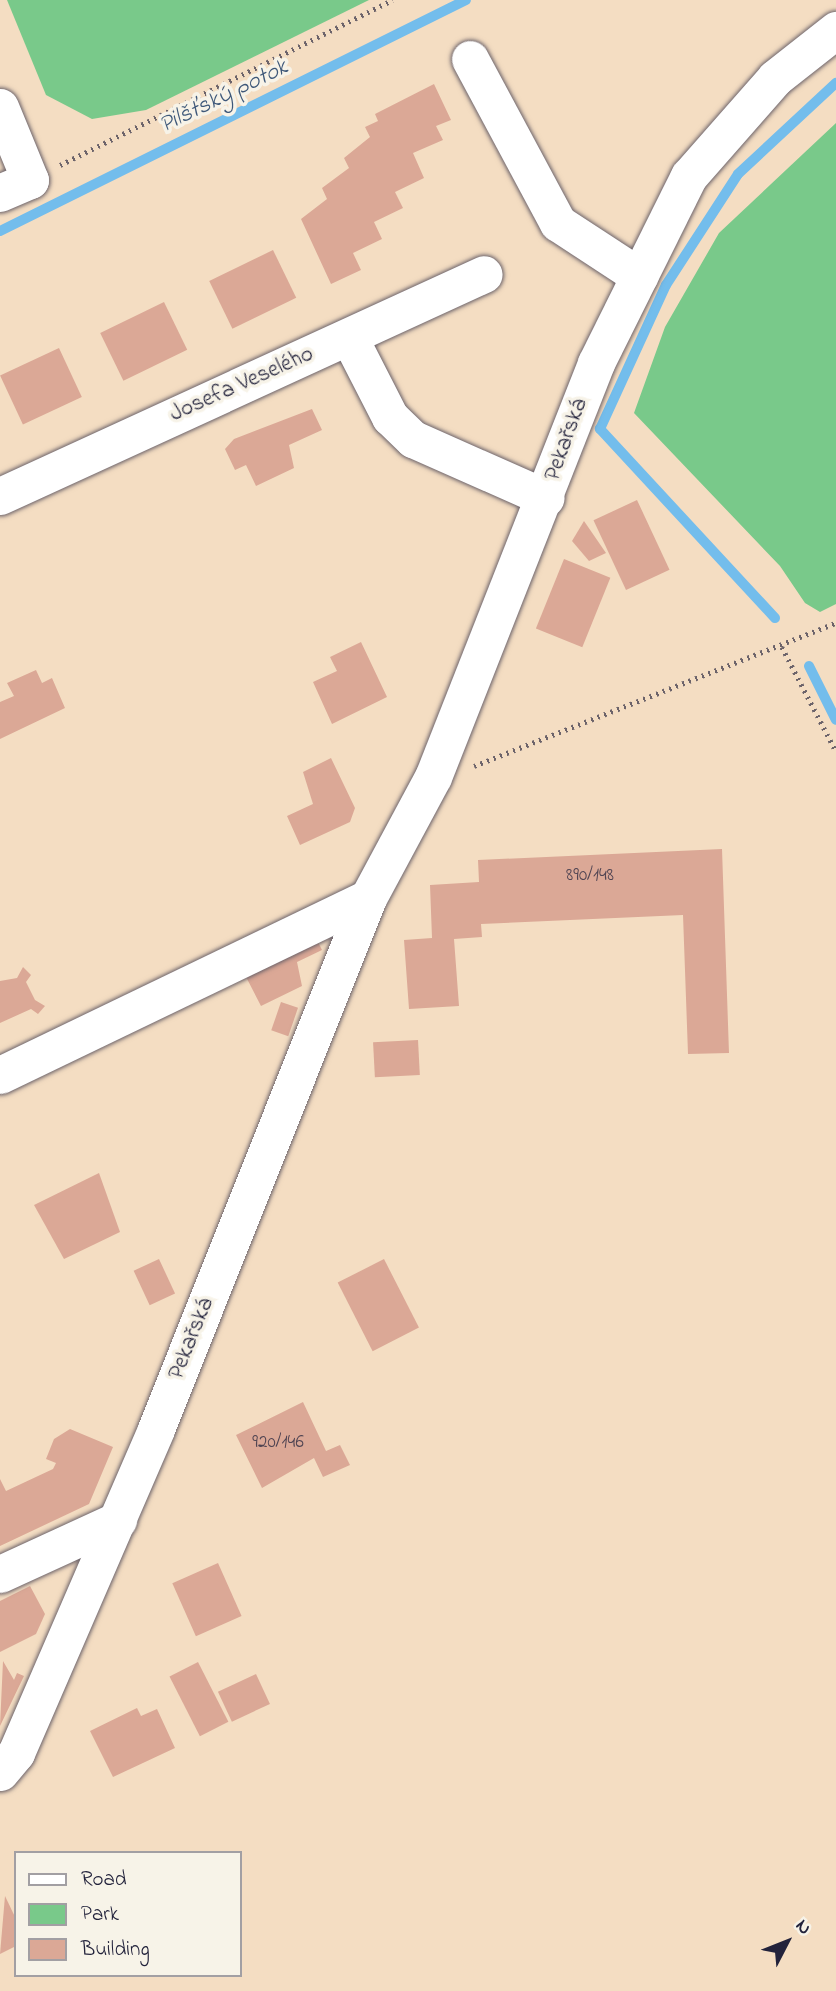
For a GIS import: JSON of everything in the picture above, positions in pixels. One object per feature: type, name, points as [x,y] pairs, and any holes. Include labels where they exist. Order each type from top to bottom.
[{"type":"street","name":"Pekařská","points":[[0,1772],[16,1753],[118,1520],[368,898],[433,777],[546,499],[596,363],[689,176],[775,78],[836,30]]},
{"type":"street","points":[[470,59],[558,223],[639,276]]},
{"type":"street","points":[[0,107],[15,186]]},
{"type":"street","name":"Josefa Veselého","points":[[0,496],[484,274]]},
{"type":"street","points":[[349,337],[390,417],[413,439],[546,499]]},
{"type":"street","points":[[0,1075],[368,898]]},
{"type":"street","points":[[0,1574],[118,1520]]},
{"type":"path","points":[[15,186],[392,0]]},
{"type":"path","points":[[433,777],[505,758],[836,623]]},
{"type":"path","points":[[782,647],[836,751]]},
{"type":"green space","points":[[7,0],[369,0],[146,110],[92,119],[46,95]]},
{"type":"green space","points":[[836,123],[836,604],[820,612],[805,603],[780,566],[634,413],[665,327],[719,233]]},
{"type":"building","points":[[434,84],[451,120],[436,126],[443,140],[413,153],[424,178],[395,192],[403,208],[374,222],[382,239],[353,253],[361,270],[331,284],[301,219],[327,199],[322,188],[349,168],[344,158],[370,137],[365,127],[378,121],[375,114]]},
{"type":"building","points":[[273,250],[296,298],[232,329],[209,281]]},
{"type":"building","points":[[164,302],[187,350],[123,381],[100,333]]},
{"type":"building","points":[[59,348],[82,397],[23,424],[0,375]]},
{"type":"building","points":[[312,409],[322,430],[289,445],[294,468],[256,486],[246,465],[235,470],[225,449],[234,439]]},
{"type":"building","points":[[637,500],[670,570],[626,590],[593,520]]},
{"type":"building","points":[[584,521],[606,553],[589,561],[572,541]]},
{"type":"building","points":[[564,559],[610,578],[582,647],[536,629]]},
{"type":"building","points":[[361,642],[387,697],[332,724],[313,682],[337,671],[330,657]]},
{"type":"building","points":[[36,670],[42,683],[52,678],[65,708],[0,739],[0,702],[14,696],[7,683]]},
{"type":"building","points":[[331,758],[355,808],[350,822],[300,845],[287,816],[313,804],[303,772]]},
{"type":"building","points":[[722,849],[729,1053],[688,1054],[683,915],[481,924],[482,937],[454,939],[459,1006],[409,1009],[404,940],[432,938],[430,885],[479,882],[478,860]]},
{"type":"building","points":[[314,934],[322,950],[297,962],[302,986],[261,1006],[244,973]]},
{"type":"building","points":[[23,967],[31,975],[26,982],[35,1000],[45,1006],[38,1014],[31,1009],[0,1023],[0,981],[17,978]]},
{"type":"building","points":[[281,1002],[298,1008],[288,1036],[271,1030]]},
{"type":"building","points":[[418,1040],[420,1075],[375,1077],[373,1042]]},
{"type":"building","points":[[99,1173],[120,1232],[64,1259],[34,1205]]},
{"type":"building","points":[[159,1259],[175,1293],[150,1305],[134,1271]]},
{"type":"building","points":[[384,1259],[419,1328],[373,1351],[338,1283]]},
{"type":"building","points":[[303,1402],[326,1451],[340,1445],[350,1465],[323,1477],[314,1458],[262,1488],[236,1435]]},
{"type":"building","points":[[70,1429],[113,1447],[89,1504],[0,1546],[0,1479],[6,1491],[53,1469],[56,1463],[46,1459],[54,1439]]},
{"type":"building","points":[[218,1563],[242,1616],[196,1636],[172,1583]]},
{"type":"building","points":[[30,1586],[45,1614],[36,1634],[0,1652],[0,1601]]},
{"type":"building","points":[[3,1661],[14,1680],[17,1673],[24,1676],[0,1726]]},
{"type":"building","points":[[198,1662],[228,1722],[200,1736],[169,1677]]},
{"type":"building","points":[[256,1674],[270,1704],[232,1722],[218,1692]]},
{"type":"building","points":[[137,1708],[141,1716],[157,1709],[175,1748],[113,1777],[90,1731]]},
{"type":"building","points":[[5,1896],[14,1915],[14,1947],[0,1954]]},
{"type":"waterway","name":"Pilšťský potok","points":[[0,231],[466,0]]},
{"type":"waterway","points":[[775,618],[600,429],[666,285],[738,174],[836,83]]},
{"type":"waterway","points":[[809,666],[836,720]]}]
